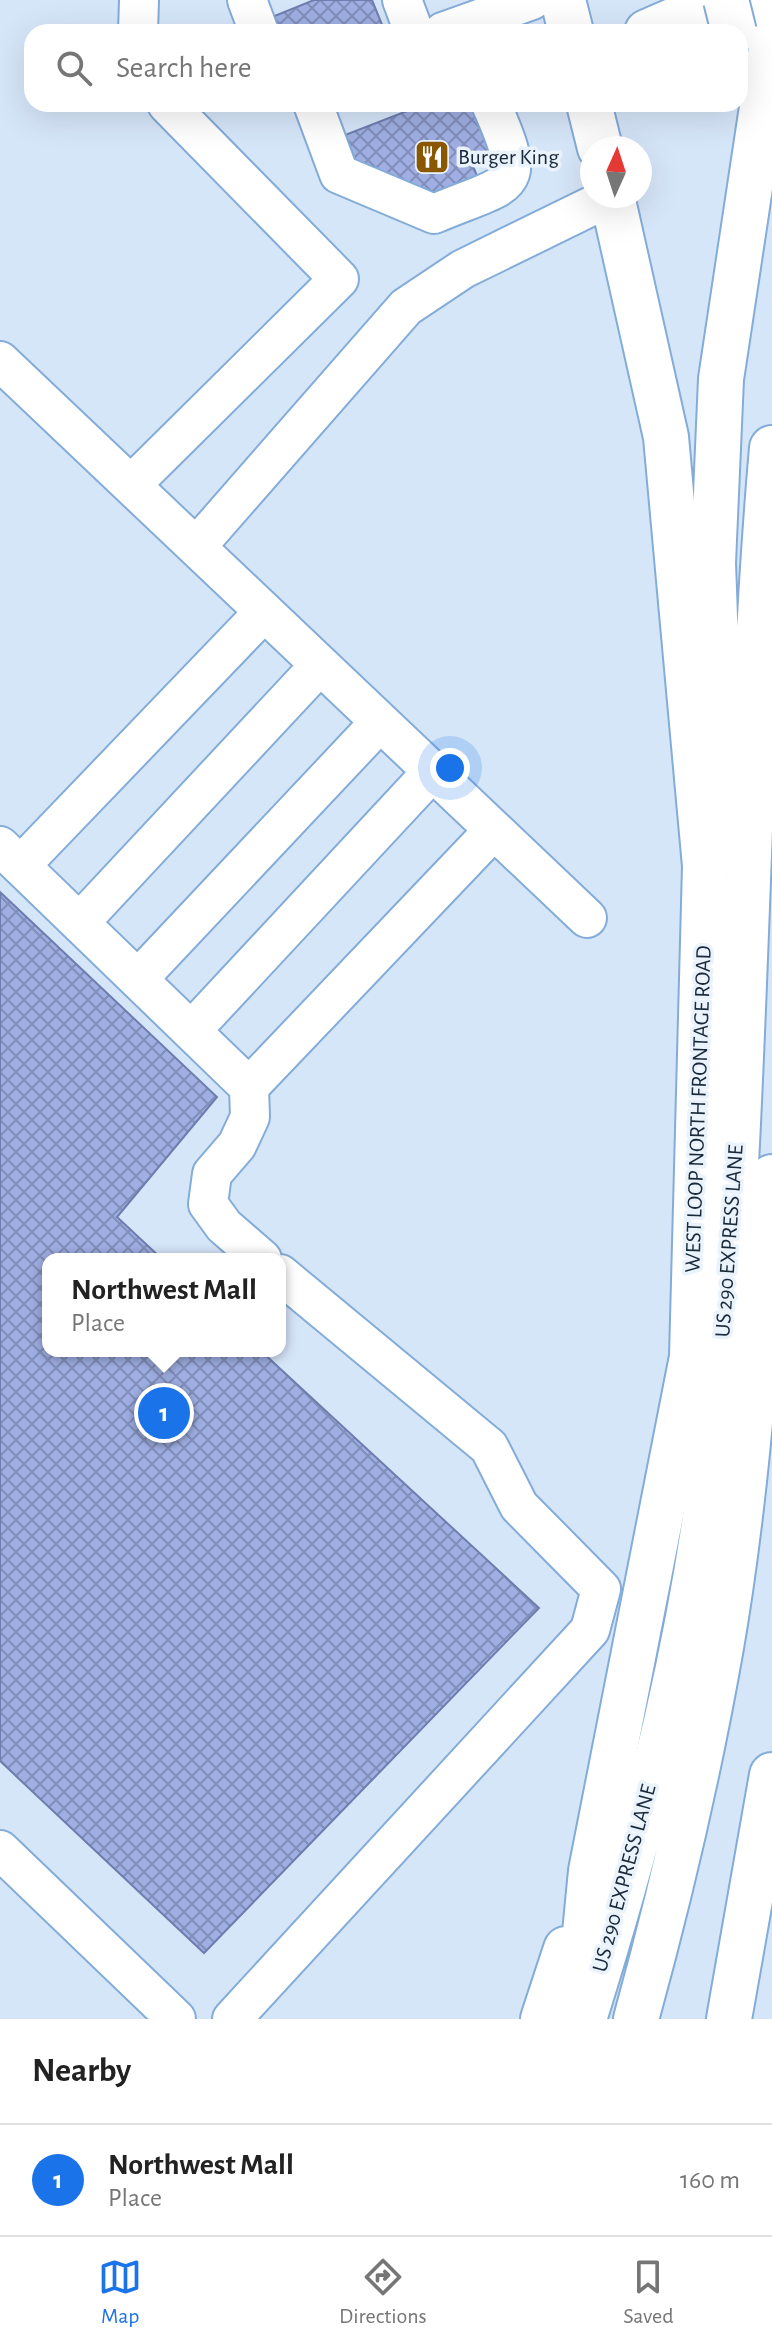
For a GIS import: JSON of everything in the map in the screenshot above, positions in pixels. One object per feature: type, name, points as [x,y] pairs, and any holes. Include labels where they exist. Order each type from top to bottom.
[{"type":"main road","points":[[563,0],[569,24]]},
{"type":"main road","points":[[726,0],[732,24]]},
{"type":"main road","points":[[665,24],[693,12],[772,12]]},
{"type":"main road","points":[[705,866],[717,671],[713,563],[721,379],[772,41]]},
{"type":"main road","points":[[748,112],[772,250]]},
{"type":"main road","name":"WEST LOOP NORTH FRONTAGE ROAD","points":[[577,2019],[591,1871],[692,1357],[705,866],[666,437],[615,208]]},
{"type":"main road","name":"US 290 EXPRESS LANE","points":[[584,2019],[629,1875],[676,1671],[697,1559],[717,1413],[772,448]]},
{"type":"main road","points":[[636,2019],[673,1884],[721,1645],[747,1441],[772,1177]]},
{"type":"main road","points":[[729,2019],[772,1775]]},
{"type":"main road","points":[[543,2019],[591,1871]]},
{"type":"lane","points":[[138,24],[139,0]]},
{"type":"lane","points":[[247,0],[256,24]]},
{"type":"lane","points":[[402,0],[411,24]]},
{"type":"lane","points":[[470,24],[532,0]]},
{"type":"lane","points":[[131,485],[339,279],[175,112]]},
{"type":"lane","points":[[316,112],[339,174],[434,214],[499,187],[510,178],[514,159],[494,112]]},
{"type":"lane","points":[[196,547],[406,307],[463,269],[588,208]]},
{"type":"lane","points":[[0,361],[587,918]]},
{"type":"lane","points":[[255,1253],[224,1226],[208,1204],[212,1174],[237,1145],[250,1117],[249,1087],[11,856],[264,612]]},
{"type":"lane","points":[[80,922],[320,665]]},
{"type":"lane","points":[[138,979],[380,722]]},
{"type":"lane","points":[[191,1031],[432,772]]},
{"type":"lane","points":[[249,1087],[493,831]]},
{"type":"lane","points":[[232,2019],[590,1630],[601,1589],[519,1506],[489,1447],[286,1279]]},
{"type":"lane","points":[[0,1850],[176,2019]]},
{"type":"building","points":[[314,0],[372,0],[382,24],[269,24],[267,19]]},
{"type":"building","points":[[404,112],[483,112],[501,154],[473,166],[477,176],[420,198],[360,172],[345,135]]},
{"type":"building","points":[[0,892],[217,1097],[117,1217],[156,1253],[42,1253],[42,1357],[267,1357],[539,1608],[204,1953],[0,1761]]},
{"type":"place","name":"Burger King","points":[[432,157]]},
{"type":"place","name":"Northwest Mall","points":[[164,1413]]}]
